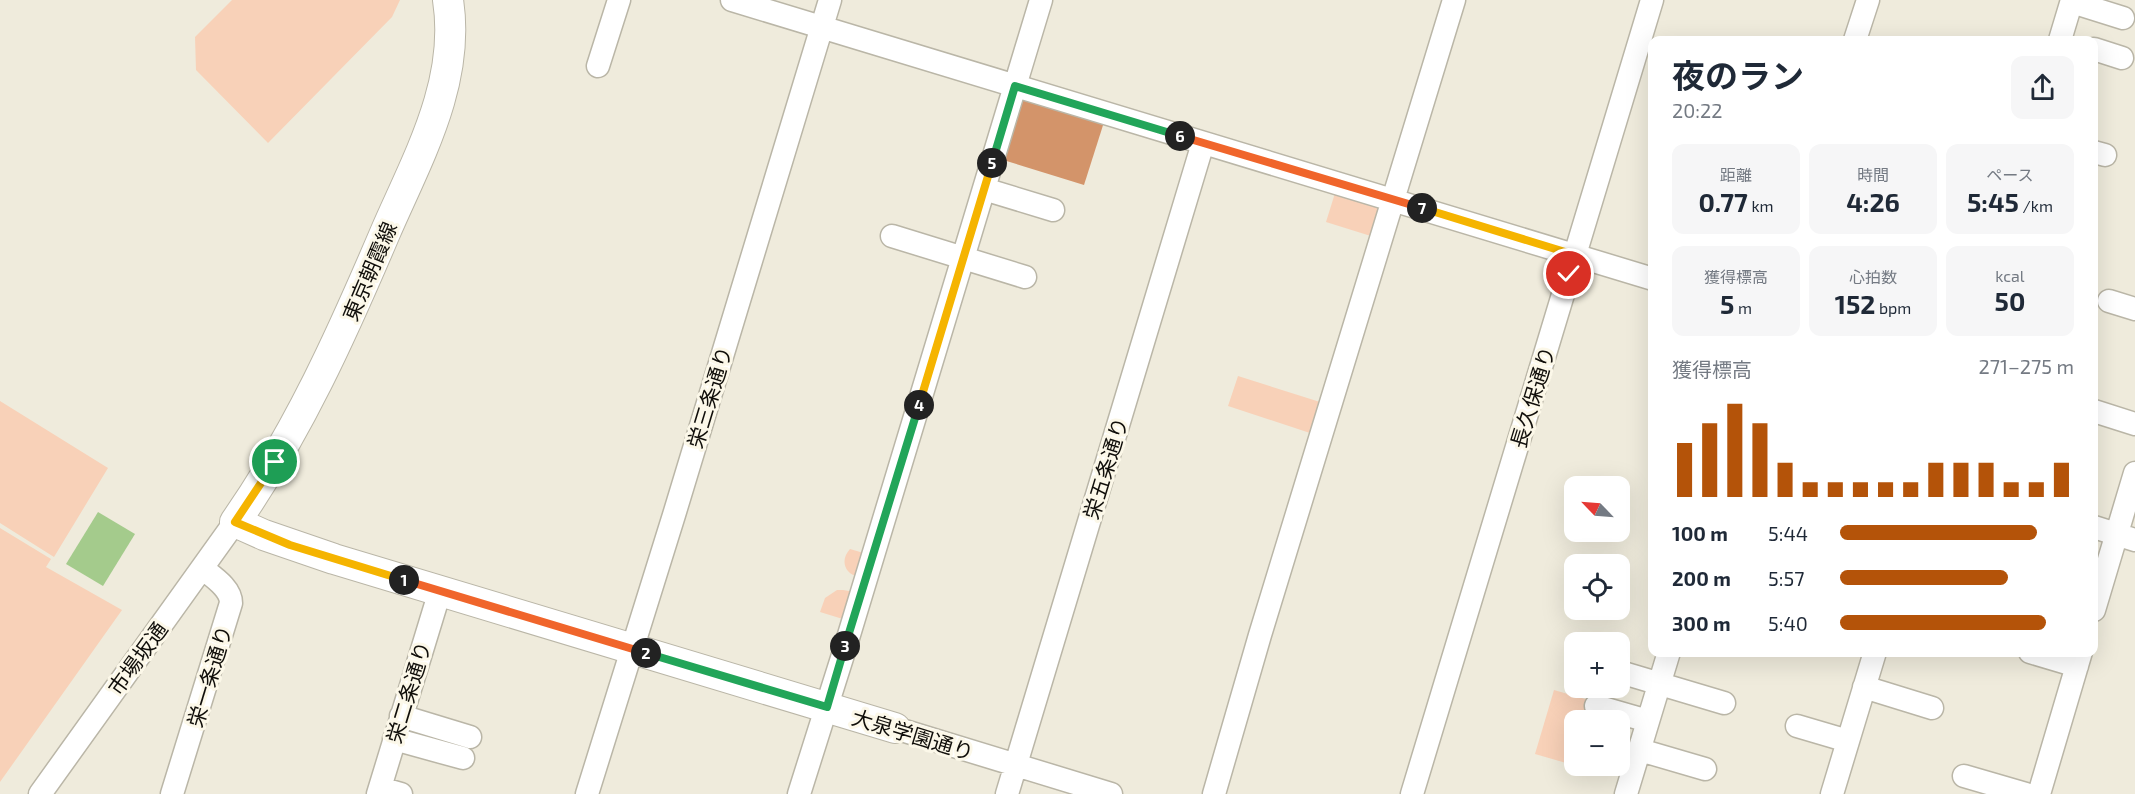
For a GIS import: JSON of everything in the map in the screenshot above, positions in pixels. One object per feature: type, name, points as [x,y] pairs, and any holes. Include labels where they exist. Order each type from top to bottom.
[{"type":"main road","name":"東京朝霞線","points":[[235,522],[275,462],[310,401],[332,356],[423,145],[441,100],[446,76],[450,51],[448,0]]},
{"type":"main road","name":"大泉学園通り","points":[[235,522],[290,545],[895,728]]},
{"type":"street","points":[[598,66],[619,0]]},
{"type":"street","points":[[732,0],[1648,277]]},
{"type":"street","name":"栄三条通り","points":[[587,794],[830,0]]},
{"type":"street","points":[[799,794],[1041,0]]},
{"type":"street","points":[[1214,794],[1260,635],[1454,0]]},
{"type":"street","name":"長久保通り","points":[[1412,794],[1652,0]]},
{"type":"street","points":[[1856,36],[1868,0]]},
{"type":"street","points":[[2063,36],[2072,1],[2123,18]]},
{"type":"street","points":[[2098,50],[2122,57]]},
{"type":"street","name":"栄五条通り","points":[[1007,794],[1203,143]]},
{"type":"street","points":[[984,189],[1053,210]]},
{"type":"street","points":[[891,236],[1025,277]]},
{"type":"street","points":[[2109,301],[2135,309]]},
{"type":"street","points":[[2098,412],[2135,424]]},
{"type":"street","points":[[2100,571],[2126,537],[2135,473]]},
{"type":"street","name":"市場坂通","points":[[40,794],[235,522]]},
{"type":"street","points":[[2098,528],[2126,537]]},
{"type":"street","name":"栄一条通り","points":[[172,794],[231,603],[228,592],[202,568]]},
{"type":"street","name":"栄二条通り","points":[[386,792],[394,739],[440,591]]},
{"type":"street","points":[[1626,794],[1668,657]]},
{"type":"street","points":[[1832,794],[1873,657]]},
{"type":"street","points":[[2038,794],[2079,659]]},
{"type":"street","points":[[1630,675],[1724,703]]},
{"type":"street","points":[[1864,687],[1932,708]]},
{"type":"street","points":[[1596,705],[1648,721]]},
{"type":"street","points":[[401,716],[471,737]]},
{"type":"street","points":[[1797,726],[1848,741]]},
{"type":"street","name":"大泉学園通り","points":[[895,728],[1111,794]]},
{"type":"street","points":[[394,739],[463,758]]},
{"type":"street","points":[[1640,750],[1705,769]]},
{"type":"street","points":[[1964,776],[2026,794]]},
{"type":"shaded area","points":[[232,0],[400,0],[392,17],[268,143],[196,70],[195,37]]},
{"type":"shaded area","points":[[1028,96],[1105,119],[1084,185],[1000,159],[1020,100]]},
{"type":"shaded area","points":[[1336,190],[1383,205],[1374,237],[1326,222]]},
{"type":"shaded area","points":[[1238,376],[1320,402],[1310,433],[1228,406]]},
{"type":"shaded area","points":[[0,401],[108,468],[54,557],[0,523]]},
{"type":"shaded area","points":[[98,512],[135,534],[103,586],[66,564]]},
{"type":"shaded area","points":[[0,528],[51,559],[46,567],[122,610],[0,782]]},
{"type":"shaded area","points":[[850,549],[867,554],[859,577],[850,573],[845,566],[845,558]]},
{"type":"shaded area","points":[[837,590],[855,592],[846,620],[820,612],[825,598]]},
{"type":"shaded area","points":[[1554,690],[1564,693],[1564,698],[1582,698],[1592,701],[1589,710],[1564,710],[1564,762],[1535,754]]},
{"type":"route","points":[[275,462],[235,522],[290,545],[334,559],[827,707],[1015,86],[1575,255],[1569,274]]}]
